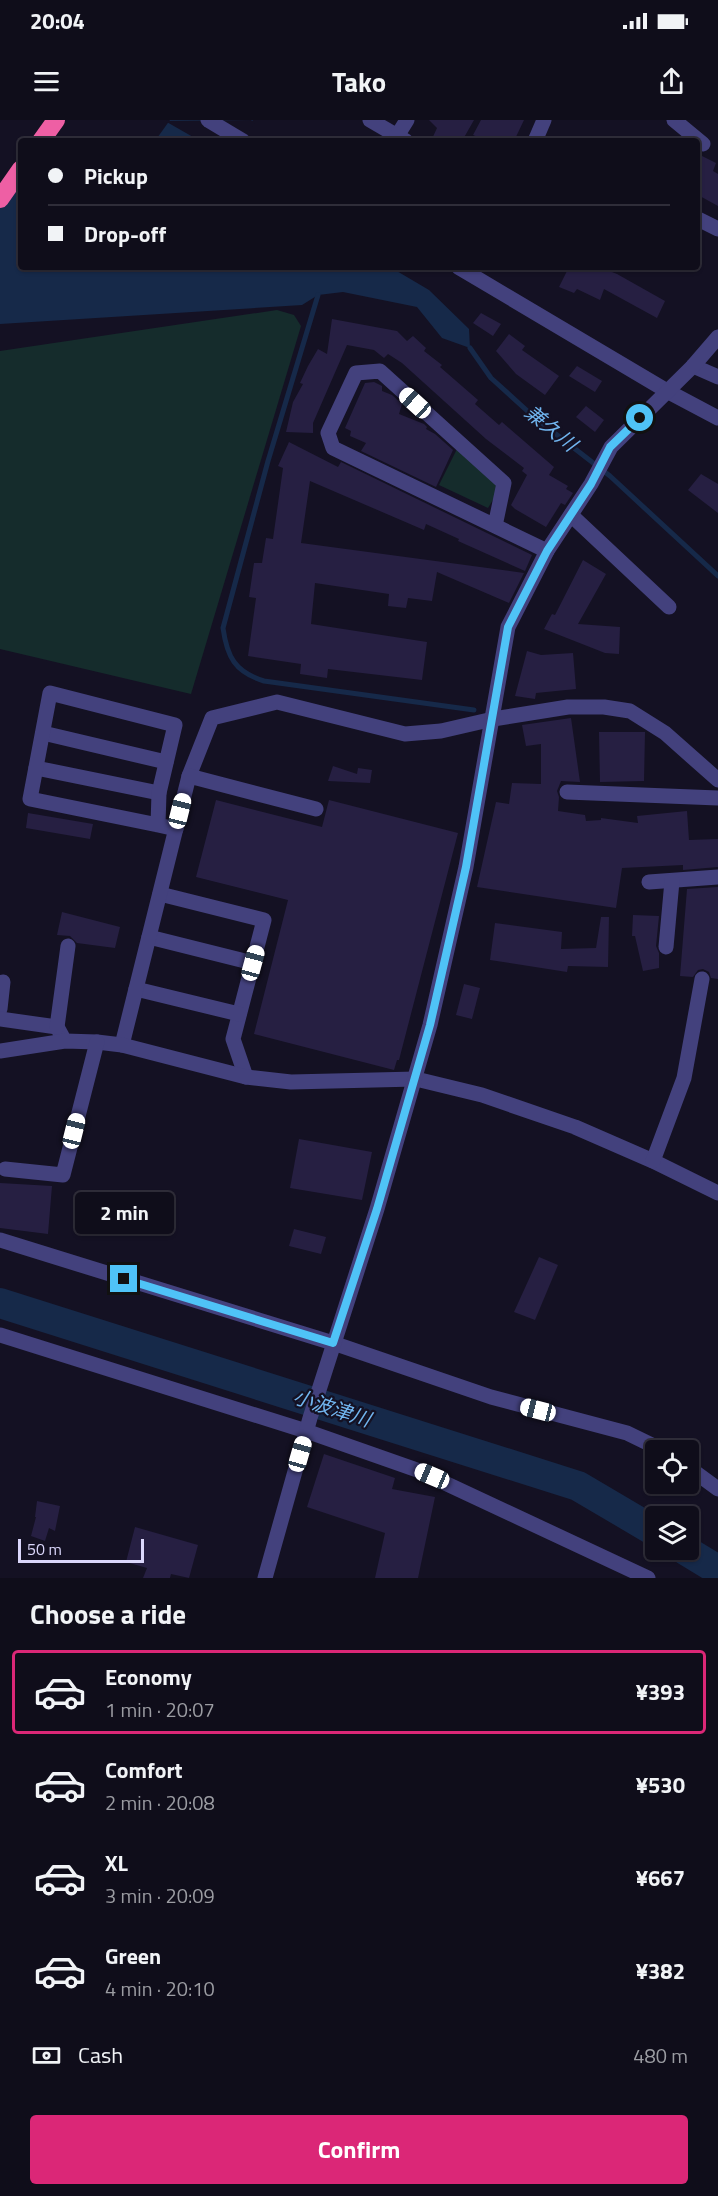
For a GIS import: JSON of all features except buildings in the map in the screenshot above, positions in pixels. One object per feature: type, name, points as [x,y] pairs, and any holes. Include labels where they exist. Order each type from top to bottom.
[{"type":"highway","points":[[42,138],[56,120]]},
{"type":"highway","points":[[0,200],[18,173]]},
{"type":"street","points":[[208,120],[238,138]]},
{"type":"street","points":[[370,120],[399,138]]},
{"type":"street","points":[[401,138],[407,120]]},
{"type":"street","points":[[536,138],[544,120]]},
{"type":"street","points":[[674,120],[696,138]]},
{"type":"street","points":[[700,220],[718,229]]},
{"type":"street","points":[[467,270],[667,391],[718,418]]},
{"type":"street","points":[[265,1578],[327,1361],[377,1209],[416,1078],[456,917],[508,627],[547,551],[591,484],[610,447],[693,366],[718,337]]},
{"type":"street","points":[[693,366],[718,377]]},
{"type":"street","points":[[495,525],[504,483],[380,371],[356,373],[328,433],[333,448],[547,551]]},
{"type":"street","points":[[571,515],[669,607]]},
{"type":"street","points":[[158,825],[159,793],[175,725],[50,693],[30,799],[176,829]]},
{"type":"street","points":[[122,1045],[189,776],[212,718],[277,702],[405,734],[441,731],[493,719],[568,707],[604,707],[630,711],[665,733],[718,780]]},
{"type":"street","points":[[43,733],[166,762]]},
{"type":"street","points":[[36,768],[159,793]]},
{"type":"street","points":[[189,776],[316,808]]},
{"type":"street","points":[[567,792],[718,798]]},
{"type":"street","points":[[649,882],[718,878]]},
{"type":"street","points":[[666,947],[672,880]]},
{"type":"street","points":[[160,894],[264,920],[233,1039],[246,1077]]},
{"type":"street","points":[[149,937],[253,963]]},
{"type":"street","points":[[65,1041],[57,1027],[68,946]]},
{"type":"street","points":[[653,1161],[684,1078],[702,979]]},
{"type":"street","points":[[0,1009],[3,982]]},
{"type":"street","points":[[136,989],[239,1014]]},
{"type":"street","points":[[0,1019],[57,1027]]},
{"type":"street","points":[[0,1050],[65,1041],[97,1042],[122,1045],[246,1077],[291,1082],[416,1078],[482,1095],[575,1127],[653,1161],[718,1193]]},
{"type":"street","points":[[5,1169],[63,1175],[97,1042]]},
{"type":"street","points":[[0,1240],[333,1343],[491,1397],[627,1433],[645,1442]]},
{"type":"street","points":[[0,1335],[308,1425],[437,1479],[648,1578]]},
{"type":"street","points":[[699,1475],[718,1489]]},
{"type":"green space","points":[[277,310],[294,315],[301,326],[191,694],[0,649],[0,351]]},
{"type":"green space","points":[[458,447],[500,488],[488,508],[439,485]]},
{"type":"water","points":[[170,120],[253,120],[241,138],[157,138]]},
{"type":"water","points":[[18,179],[18,270],[395,270],[429,290],[469,329],[470,348],[442,338],[417,307],[343,292],[318,295],[302,305],[0,324],[0,185]]},
{"type":"pier","points":[[251,120],[255,123],[244,138],[195,138],[165,121]]},
{"type":"waterway","points":[[318,295],[268,461],[223,628],[230,655],[239,668],[264,681],[474,710]]},
{"type":"waterway","name":"兼久川","points":[[470,348],[491,378],[534,417],[610,476],[718,576]]},
{"type":"waterway","name":"小波津川","points":[[0,1303],[578,1486],[645,1526]]},
{"type":"waterway","name":"小波津川","points":[[699,1558],[718,1570]]},
{"type":"route","points":[[124,1279],[333,1343],[377,1209],[430,1025],[466,867],[508,627],[547,551],[591,484],[610,447],[640,418]]}]
